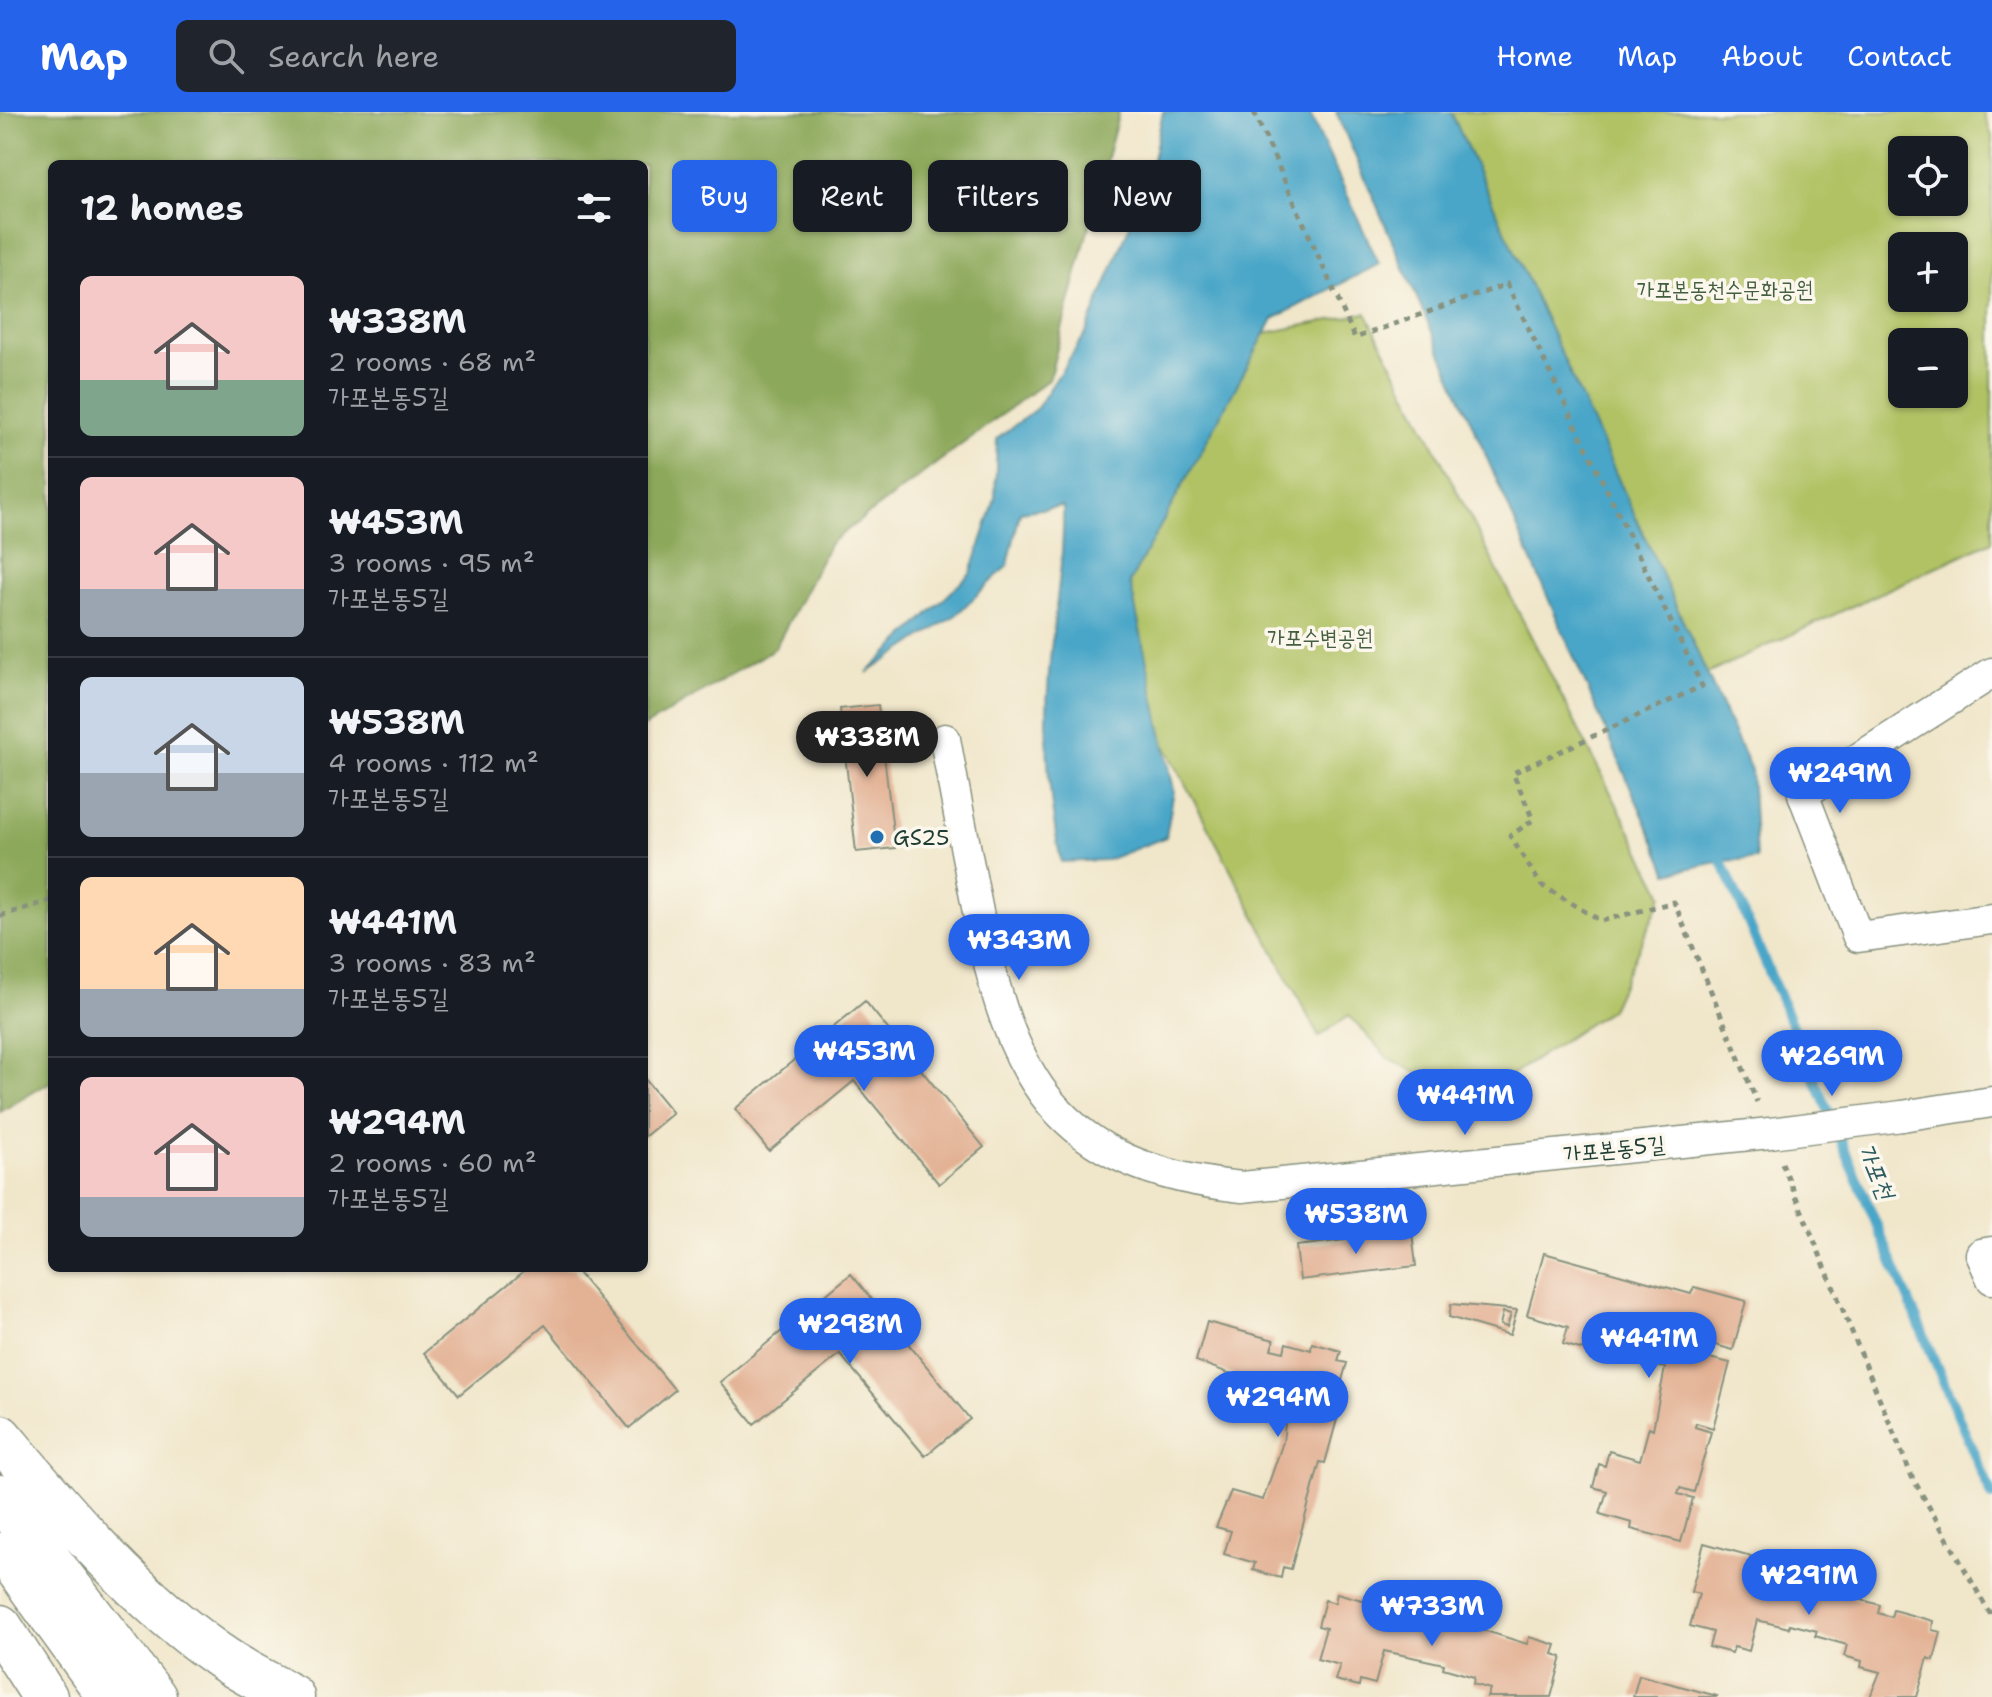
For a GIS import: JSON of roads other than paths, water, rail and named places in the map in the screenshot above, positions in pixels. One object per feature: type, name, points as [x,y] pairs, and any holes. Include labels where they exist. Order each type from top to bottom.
[{"type":"highway","points":[[0,1437],[92,1546],[175,1621],[218,1655],[292,1697]]},
{"type":"highway","points":[[0,1497],[154,1697]]},
{"type":"highway","points":[[0,1546],[110,1697]]},
{"type":"highway","points":[[0,1627],[45,1697]]},
{"type":"street","points":[[1992,673],[1803,794],[1858,937],[1992,919]]},
{"type":"street","name":"가포본동5길","points":[[945,739],[993,990],[1013,1043],[1029,1074],[1056,1109],[1079,1130],[1116,1154],[1184,1180],[1242,1187],[1771,1136],[1992,1102]]},
{"type":"street","points":[[1992,1252],[1981,1254],[1992,1279]]},
{"type":"water","points":[[1163,112],[1309,112],[1379,264],[1273,319],[1130,582],[1174,790],[1166,837],[1107,860],[1061,862],[1050,791],[1047,719],[1063,506],[1020,512],[1008,565],[956,615],[867,673],[971,573],[995,499],[997,439],[1037,408],[1086,333],[1127,232],[1201,232],[1201,160],[1153,160]]},
{"type":"water","points":[[1336,112],[1451,112],[1751,770],[1756,859],[1722,861],[1668,873]]},
{"type":"waterway","name":"가포천","points":[[1722,861],[1992,1496]]},
{"type":"place","name":"GS25","points":[[877,837]]},
{"type":"park label","name":"가포본동천수문화공원","points":[[1725,289]]},
{"type":"park label","name":"가포수변공원","points":[[1320,637]]}]
